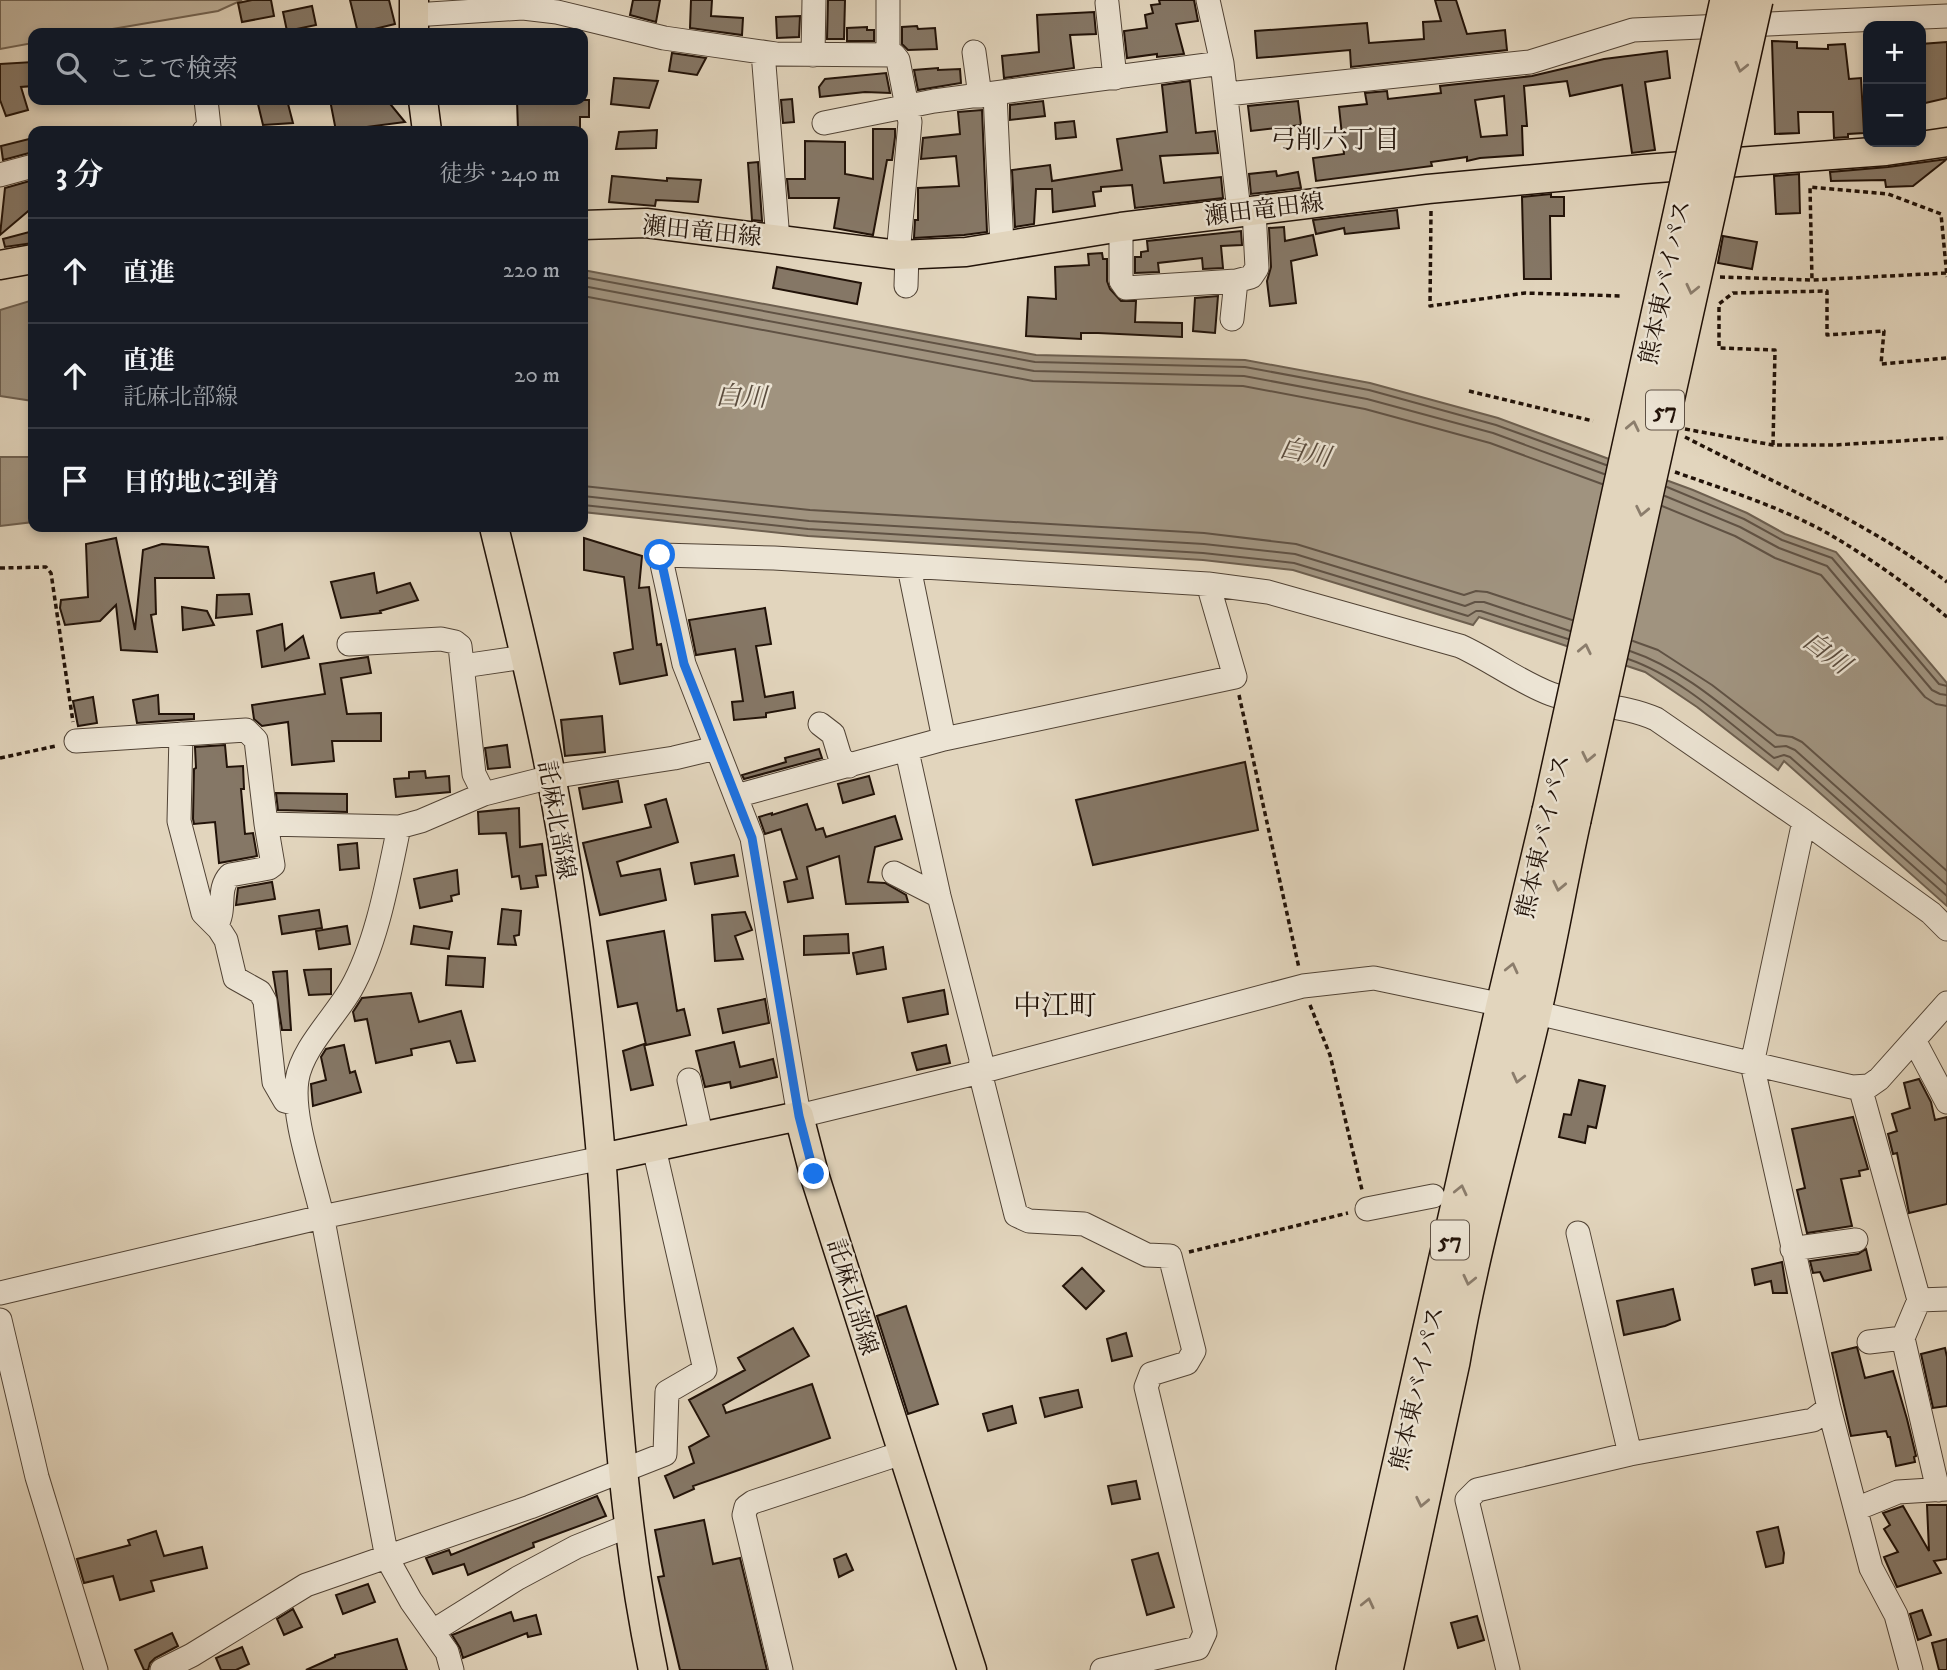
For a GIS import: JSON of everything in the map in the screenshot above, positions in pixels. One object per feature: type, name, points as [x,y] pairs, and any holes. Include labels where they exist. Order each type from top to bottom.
[{"type":"highway","name":"熊本東バイパス","points":[[1353,1670],[1519,1008],[1562,815],[1727,0]]},
{"type":"highway","name":"熊本東バイパス","points":[[1562,815],[1653,465],[1756,0]]},
{"type":"highway","name":"熊本東バイパス","points":[[1385,1670],[1489,1189],[1519,1008]]},
{"type":"main road","points":[[424,105],[426,126]]},
{"type":"main road","name":"瀬田竜田線","points":[[588,225],[646,223],[903,255],[966,252],[1121,227],[1428,189],[1886,151],[1947,142]]},
{"type":"main road","points":[[0,265],[28,260]]},
{"type":"main road","name":"託麻北部線","points":[[495,532],[551,777],[581,966],[601,1158],[611,1325],[628,1526],[642,1620],[653,1670]]},
{"type":"main road","points":[[601,1158],[799,1116]]},
{"type":"main road","name":"託麻北部線","points":[[799,1116],[814,1174],[972,1670]]},
{"type":"street","points":[[813,55],[814,0]]},
{"type":"street","points":[[888,0],[888,54]]},
{"type":"street","points":[[1121,227],[1121,281],[1126,288],[1236,281],[1251,276],[1257,268],[1222,64],[1208,0]]},
{"type":"street","points":[[1107,3],[1115,78]]},
{"type":"street","points":[[414,16],[523,8],[557,12],[664,38],[763,52],[894,55],[898,60],[910,122],[903,255],[906,286]]},
{"type":"street","points":[[1227,94],[1530,62],[1633,30],[1947,16]]},
{"type":"street","points":[[763,52],[778,240]]},
{"type":"street","points":[[974,52],[987,95],[1002,247]]},
{"type":"street","points":[[824,123],[934,101],[1222,64]]},
{"type":"street","points":[[207,105],[209,126]]},
{"type":"street","points":[[0,175],[28,167]]},
{"type":"street","points":[[1232,319],[1236,281]]},
{"type":"street","points":[[1947,929],[1931,913],[1804,821],[1656,719],[1637,710],[1552,694],[1460,646],[1268,592],[1208,584],[787,559],[660,555],[684,664],[752,838],[799,1116],[980,1072],[1303,986],[1374,978],[1519,1008],[1860,1087],[1869,1086],[1879,1079],[1947,1003]]},
{"type":"street","points":[[911,577],[944,739]]},
{"type":"street","points":[[736,796],[944,739],[1235,677],[1208,584]]},
{"type":"street","points":[[349,644],[449,640],[460,646],[474,774],[484,794]]},
{"type":"street","points":[[463,666],[525,656]]},
{"type":"street","points":[[820,724],[833,734],[840,757],[849,766]]},
{"type":"street","points":[[76,741],[246,730],[256,740],[273,865],[269,868],[230,874],[226,878],[222,890],[222,914],[216,926]]},
{"type":"street","points":[[181,734],[179,821],[203,912],[226,940],[235,978],[260,992],[265,1001],[274,1082],[285,1101],[296,1104]]},
{"type":"street","points":[[266,824],[399,827],[421,821],[484,794],[551,777],[674,758],[716,748]]},
{"type":"street","points":[[907,751],[939,896],[981,1059],[980,1072],[1016,1215],[1029,1221],[1084,1224],[1147,1255],[1170,1256],[1194,1351],[1187,1363],[1151,1374],[1146,1387],[1205,1633],[1198,1647],[1102,1670]]},
{"type":"street","points":[[1804,821],[1752,1064],[1799,1248],[1829,1408],[1871,1568],[1896,1615],[1911,1670]]},
{"type":"street","points":[[399,827],[384,899],[372,936],[352,988],[305,1058],[297,1078],[296,1104],[322,1217],[387,1558],[411,1601],[447,1652],[452,1670]]},
{"type":"street","points":[[894,873],[939,896]]},
{"type":"street","points":[[1914,1040],[1947,1102]]},
{"type":"street","points":[[689,1080],[702,1138]]},
{"type":"street","points":[[1856,1509],[1898,1492],[1942,1489],[1903,1338],[1919,1300],[1860,1087]]},
{"type":"street","points":[[162,1670],[192,1655],[306,1585],[530,1507],[665,1454],[667,1392],[705,1370],[654,1148]]},
{"type":"street","points":[[0,1293],[322,1217],[601,1158]]},
{"type":"street","points":[[1367,1209],[1433,1196]]},
{"type":"street","points":[[1578,1233],[1630,1454]]},
{"type":"street","points":[[1799,1248],[1856,1240]]},
{"type":"street","points":[[1919,1300],[1947,1299]]},
{"type":"street","points":[[0,1320],[37,1476],[96,1670]]},
{"type":"street","points":[[1869,1342],[1903,1338]]},
{"type":"street","points":[[1508,1670],[1467,1500],[1476,1490],[1630,1454],[1813,1420],[1829,1408]]},
{"type":"street","points":[[781,1670],[744,1515],[746,1507],[753,1502],[902,1453]]},
{"type":"street","points":[[433,1631],[564,1553],[628,1526]]},
{"type":"path","points":[[1695,276],[1812,280],[1947,275],[1941,214],[1888,194],[1810,187],[1812,280]]},
{"type":"path","points":[[1431,200],[1430,306],[1525,293],[1623,296]]},
{"type":"path","points":[[1773,446],[1775,350],[1719,348],[1719,304],[1732,292],[1827,291],[1827,335],[1884,331],[1881,364],[1947,358]]},
{"type":"path","points":[[1469,391],[1593,421]]},
{"type":"path","points":[[1661,425],[1773,446],[1947,438]]},
{"type":"path","points":[[1661,425],[1842,515],[1947,582]]},
{"type":"path","points":[[1653,465],[1746,497],[1828,534],[1917,592],[1947,617]]},
{"type":"path","points":[[0,568],[46,567],[51,573],[76,741],[0,758]]},
{"type":"path","points":[[1170,1256],[1367,1209],[1330,1055],[1303,986],[1235,677]]},
{"type":"shaded area","points":[[0,0],[242,0],[218,11],[118,28],[28,28],[28,44],[0,49]]},
{"type":"water","name":"白川","points":[[588,271],[1036,355],[1245,360],[1370,383],[1498,418],[1693,490],[1747,513],[1785,534],[1836,552],[1947,683],[1947,906],[1784,761],[1778,770],[1697,707],[1645,672],[1479,617],[1473,625],[1293,570],[1203,560],[808,536],[588,513]]},
{"type":"water","points":[[28,302],[28,400],[0,396],[0,310]]},
{"type":"water","points":[[0,457],[28,457],[28,523],[0,526]]},
{"type":"building","points":[[271,0],[274,16],[242,22],[238,3]]},
{"type":"building","points":[[350,0],[389,0],[395,24],[379,28],[357,28]]},
{"type":"building","points":[[633,0],[660,0],[656,22],[630,15]]},
{"type":"building","points":[[691,0],[712,0],[711,16],[743,18],[742,35],[690,28]]},
{"type":"building","points":[[828,0],[845,0],[844,39],[827,39]]},
{"type":"building","points":[[1159,0],[1194,0],[1198,21],[1176,24],[1184,54],[1127,58],[1124,31],[1147,28],[1145,15],[1153,13],[1151,5],[1160,4]]},
{"type":"building","points":[[1435,0],[1456,0],[1467,34],[1505,30],[1507,50],[1351,67],[1350,50],[1257,58],[1255,31],[1367,23],[1369,43],[1424,39],[1423,22],[1441,21]]},
{"type":"building","points":[[312,6],[316,25],[286,28],[283,12]]},
{"type":"building","points":[[1094,12],[1096,34],[1070,35],[1074,68],[1004,78],[1002,56],[1039,52],[1037,15]]},
{"type":"building","points":[[800,16],[799,37],[777,38],[776,17]]},
{"type":"building","points":[[917,26],[918,29],[935,28],[937,49],[908,50],[902,44],[902,27]]},
{"type":"building","points":[[867,27],[867,30],[874,30],[874,41],[847,41],[847,28]]},
{"type":"building","points":[[1772,41],[1797,42],[1797,48],[1828,49],[1828,45],[1845,44],[1849,79],[1861,78],[1863,133],[1834,138],[1833,112],[1798,112],[1799,133],[1775,134]]},
{"type":"building","points":[[1947,42],[1947,98],[1926,103],[1926,84],[1926,44]]},
{"type":"building","points":[[1667,51],[1670,78],[1645,82],[1655,150],[1632,153],[1622,85],[1570,96],[1567,81],[1524,86],[1527,126],[1522,126],[1523,155],[1467,161],[1467,157],[1431,162],[1432,166],[1316,181],[1313,158],[1344,154],[1339,107],[1367,104],[1365,93],[1387,91],[1388,99],[1441,93],[1440,86],[1532,76],[1604,59]],"holes":[[[1504,96],[1507,135],[1481,137],[1475,100]]]},
{"type":"building","points":[[672,53],[706,58],[697,75],[669,71]]},
{"type":"building","points":[[28,62],[28,86],[21,87],[28,110],[6,116],[0,100],[0,64]]},
{"type":"building","points":[[960,69],[961,83],[918,90],[914,70]]},
{"type":"building","points":[[886,73],[890,93],[865,92],[820,97],[819,87],[825,79]]},
{"type":"building","points":[[614,78],[658,81],[649,108],[611,104]]},
{"type":"building","points":[[1190,81],[1196,133],[1215,131],[1218,153],[1160,156],[1164,183],[1221,177],[1223,198],[1135,208],[1132,185],[1101,187],[1101,191],[1093,192],[1095,206],[1053,212],[1052,189],[1036,189],[1034,224],[1015,227],[1012,170],[1050,165],[1052,181],[1122,170],[1117,139],[1167,132],[1162,85]]},
{"type":"building","points":[[792,99],[794,122],[783,123],[781,100]]},
{"type":"building","points":[[589,100],[589,117],[580,117],[580,126],[518,126],[517,105],[588,105]]},
{"type":"building","points":[[1043,101],[1045,116],[1010,120],[1010,105]]},
{"type":"building","points":[[1298,101],[1301,125],[1251,131],[1248,106]]},
{"type":"building","points":[[258,105],[288,105],[293,123],[263,125]]},
{"type":"building","points":[[331,105],[391,105],[405,122],[374,126],[335,126]]},
{"type":"building","points":[[982,110],[987,232],[914,238],[915,220],[918,220],[918,188],[959,186],[956,156],[921,159],[923,138],[960,134],[958,112]]},
{"type":"building","points":[[1074,121],[1076,137],[1056,139],[1055,123]]},
{"type":"building","points":[[873,129],[895,129],[895,137],[892,160],[887,160],[873,235],[834,228],[839,198],[789,198],[787,179],[805,179],[805,141],[845,142],[845,174],[873,179]]},
{"type":"building","points":[[657,130],[656,148],[616,149],[619,132]]},
{"type":"building","points":[[28,139],[28,153],[3,160],[1,146]]},
{"type":"building","points":[[1947,159],[1913,186],[1886,187],[1885,180],[1831,181],[1830,172]]},
{"type":"building","points":[[758,162],[762,221],[752,220],[748,163]]},
{"type":"building","points":[[1276,171],[1277,176],[1298,172],[1301,188],[1251,194],[1249,174]]},
{"type":"building","points":[[1799,174],[1800,213],[1776,214],[1774,176]]},
{"type":"building","points":[[612,176],[667,181],[667,178],[701,180],[698,202],[656,200],[655,206],[609,202]]},
{"type":"building","points":[[28,181],[28,211],[0,235],[5,188]]},
{"type":"building","points":[[1551,194],[1551,197],[1564,197],[1564,216],[1550,216],[1551,279],[1524,279],[1522,197]]},
{"type":"building","points":[[1397,210],[1399,228],[1345,234],[1344,228],[1316,234],[1313,220]]},
{"type":"building","points":[[1284,227],[1285,241],[1313,235],[1317,255],[1291,261],[1296,303],[1270,306],[1267,281],[1271,267],[1269,228]]},
{"type":"building","points":[[1241,231],[1242,245],[1221,246],[1223,268],[1203,269],[1202,258],[1158,263],[1159,272],[1135,273],[1135,257],[1141,257],[1141,252],[1148,251],[1147,241]]},
{"type":"building","points":[[28,232],[28,244],[5,247],[3,239]]},
{"type":"building","points":[[1723,236],[1757,242],[1752,269],[1718,263]]},
{"type":"building","points":[[1102,253],[1103,259],[1107,259],[1107,281],[1110,289],[1121,301],[1136,301],[1135,322],[1182,323],[1182,337],[1098,333],[1081,333],[1081,339],[1026,336],[1028,297],[1056,299],[1055,267],[1089,265],[1088,254]]},
{"type":"building","points":[[777,267],[861,283],[857,304],[773,288]]},
{"type":"building","points":[[1218,296],[1215,333],[1193,331],[1195,298]]},
{"type":"building","points":[[116,538],[135,630],[143,550],[162,544],[208,547],[214,578],[155,578],[156,614],[151,615],[157,652],[121,650],[116,605],[100,621],[65,625],[60,608],[61,600],[88,597],[86,544]]},
{"type":"building","points":[[584,538],[642,556],[639,588],[649,587],[657,645],[661,644],[667,675],[620,684],[614,653],[633,649],[624,577],[584,570]]},
{"type":"building","points":[[374,573],[377,593],[410,583],[418,600],[380,611],[381,613],[341,618],[331,582]]},
{"type":"building","points":[[249,594],[252,614],[216,618],[217,595]]},
{"type":"building","points":[[182,607],[207,611],[214,625],[183,630]]},
{"type":"building","points":[[765,608],[771,644],[756,646],[765,697],[793,692],[795,708],[766,713],[766,717],[734,720],[732,702],[743,701],[735,649],[696,655],[689,620]]},
{"type":"building","points":[[282,624],[285,650],[303,636],[309,658],[262,667],[257,631]]},
{"type":"building","points":[[368,657],[371,673],[341,678],[347,714],[381,713],[381,741],[332,741],[334,761],[292,765],[288,722],[262,726],[254,719],[252,705],[325,694],[320,664]]},
{"type":"building","points":[[158,695],[159,714],[194,714],[194,719],[137,723],[133,700]]},
{"type":"building","points":[[93,697],[97,723],[78,726],[73,701]]},
{"type":"building","points":[[602,716],[605,752],[565,756],[561,720]]},
{"type":"building","points":[[225,745],[227,767],[243,766],[244,789],[241,789],[245,834],[253,833],[257,856],[219,863],[215,822],[194,824],[195,747]]},
{"type":"building","points":[[507,745],[510,767],[488,769],[485,748]]},
{"type":"building","points":[[819,749],[822,758],[744,779],[742,775],[786,762],[785,758]]},
{"type":"building","points":[[1245,762],[1258,830],[1093,865],[1076,800]]},
{"type":"building","points":[[425,771],[426,778],[449,776],[450,792],[396,797],[394,779],[409,778],[409,772]]},
{"type":"building","points":[[869,776],[874,794],[843,803],[838,784]]},
{"type":"building","points":[[618,781],[622,802],[583,809],[579,788]]},
{"type":"building","points":[[276,793],[347,794],[347,812],[278,810]]},
{"type":"building","points":[[666,799],[678,842],[617,862],[621,876],[660,869],[666,900],[600,915],[583,843],[651,827],[645,805]]},
{"type":"building","points":[[807,804],[816,830],[823,828],[826,837],[895,816],[902,839],[875,847],[868,882],[885,883],[906,895],[908,902],[846,904],[839,856],[807,867],[813,898],[788,902],[784,882],[797,879],[781,829],[765,834],[759,817]]},
{"type":"building","points":[[519,808],[520,847],[542,844],[546,875],[536,876],[538,887],[521,889],[519,876],[512,877],[506,833],[479,834],[478,812]]},
{"type":"building","points":[[357,843],[359,868],[340,870],[338,845]]},
{"type":"building","points":[[734,855],[738,876],[695,884],[691,863]]},
{"type":"building","points":[[457,870],[459,894],[451,896],[452,901],[420,908],[414,879]]},
{"type":"building","points":[[272,882],[275,899],[236,905],[238,888]]},
{"type":"building","points":[[502,909],[521,911],[519,935],[514,936],[516,945],[498,944]]},
{"type":"building","points":[[319,910],[322,928],[282,934],[279,916]]},
{"type":"building","points":[[745,912],[752,930],[735,936],[743,959],[715,961],[712,915]]},
{"type":"building","points":[[347,926],[350,944],[319,949],[316,931]]},
{"type":"building","points":[[414,926],[452,932],[449,949],[411,944]]},
{"type":"building","points":[[664,931],[677,1011],[684,1009],[690,1035],[646,1045],[637,1003],[618,1007],[607,941]]},
{"type":"building","points":[[848,934],[849,953],[804,955],[804,936]]},
{"type":"building","points":[[883,947],[886,969],[857,974],[853,953]]},
{"type":"building","points":[[448,956],[485,958],[483,987],[446,985]]},
{"type":"building","points":[[331,969],[331,994],[309,995],[304,970]]},
{"type":"building","points":[[287,971],[291,1030],[282,1030],[273,972]]},
{"type":"building","points":[[944,990],[948,1014],[908,1022],[903,998]]},
{"type":"building","points":[[411,993],[419,1022],[461,1011],[475,1061],[457,1063],[450,1041],[411,1049],[412,1055],[376,1063],[367,1019],[355,1021],[353,1012],[362,998]]},
{"type":"building","points":[[765,999],[769,1023],[723,1033],[718,1009]]},
{"type":"building","points":[[734,1042],[740,1067],[773,1059],[777,1077],[731,1088],[730,1082],[705,1087],[696,1051]]},
{"type":"building","points":[[644,1044],[653,1085],[631,1090],[623,1051]]},
{"type":"building","points":[[344,1045],[350,1073],[355,1071],[361,1092],[313,1106],[311,1084],[326,1080],[321,1057],[326,1049]]},
{"type":"building","points":[[946,1045],[950,1063],[917,1070],[912,1053]]},
{"type":"building","points":[[1919,1079],[1931,1102],[1935,1120],[1947,1117],[1947,1204],[1909,1213],[1897,1153],[1893,1154],[1888,1134],[1897,1131],[1892,1114],[1910,1108],[1904,1083]]},
{"type":"building","points":[[1579,1080],[1605,1086],[1596,1128],[1588,1126],[1585,1143],[1559,1137],[1564,1114],[1571,1115]]},
{"type":"building","points":[[1853,1117],[1868,1169],[1859,1171],[1860,1176],[1841,1179],[1852,1226],[1807,1233],[1797,1190],[1805,1188],[1792,1129]]},
{"type":"building","points":[[1866,1249],[1871,1270],[1824,1281],[1820,1272],[1813,1273],[1810,1261],[1858,1254]]},
{"type":"building","points":[[1782,1262],[1787,1293],[1773,1293],[1771,1281],[1755,1285],[1752,1269]]},
{"type":"building","points":[[1082,1268],[1104,1291],[1086,1309],[1063,1286]]},
{"type":"building","points":[[1673,1289],[1680,1320],[1624,1335],[1617,1301]]},
{"type":"building","points":[[906,1306],[938,1404],[908,1414],[877,1316]]},
{"type":"building","points":[[793,1328],[809,1356],[723,1405],[726,1413],[812,1384],[830,1438],[693,1486],[694,1489],[674,1498],[665,1476],[694,1463],[689,1447],[709,1436],[689,1400],[745,1370],[738,1358]]},
{"type":"building","points":[[1126,1333],[1132,1356],[1112,1361],[1107,1339]]},
{"type":"building","points":[[1857,1347],[1865,1378],[1893,1371],[1916,1456],[1915,1462],[1896,1466],[1890,1437],[1886,1431],[1851,1436],[1832,1353]]},
{"type":"building","points":[[1945,1348],[1947,1406],[1933,1408],[1921,1354]]},
{"type":"building","points":[[1078,1390],[1082,1407],[1045,1417],[1040,1398]]},
{"type":"building","points":[[1012,1406],[1016,1423],[988,1431],[983,1414]]},
{"type":"building","points":[[1136,1481],[1140,1499],[1112,1504],[1108,1486]]},
{"type":"building","points":[[597,1496],[606,1516],[533,1543],[534,1547],[468,1575],[464,1564],[433,1574],[426,1558],[449,1550],[451,1555]]},
{"type":"building","points":[[1927,1505],[1947,1505],[1947,1559],[1934,1561],[1941,1573],[1897,1587],[1884,1557],[1898,1552],[1884,1529],[1890,1525],[1883,1513],[1903,1506],[1929,1551]]},
{"type":"building","points":[[704,1520],[713,1564],[740,1558],[767,1670],[680,1670],[658,1577],[664,1576],[655,1530]]},
{"type":"building","points":[[1778,1527],[1784,1553],[1783,1563],[1766,1567],[1757,1532]]},
{"type":"building","points":[[156,1531],[164,1556],[202,1547],[207,1568],[151,1581],[154,1591],[120,1600],[113,1576],[84,1583],[77,1559],[130,1545],[128,1540]]},
{"type":"building","points":[[1158,1553],[1174,1607],[1147,1615],[1132,1560]]},
{"type":"building","points":[[846,1554],[853,1570],[839,1577],[834,1559]]},
{"type":"building","points":[[368,1584],[375,1602],[343,1614],[336,1595]]},
{"type":"building","points":[[293,1609],[302,1627],[284,1635],[277,1619]]},
{"type":"building","points":[[1922,1610],[1931,1635],[1918,1640],[1910,1614]]},
{"type":"building","points":[[511,1612],[514,1621],[536,1615],[541,1634],[528,1637],[527,1633],[463,1658],[452,1635]]},
{"type":"building","points":[[1477,1616],[1484,1640],[1458,1648],[1451,1623]]},
{"type":"building","points":[[172,1633],[178,1646],[155,1658],[148,1670],[144,1670],[135,1650]]},
{"type":"building","points":[[397,1639],[407,1670],[306,1670],[335,1655]]},
{"type":"building","points":[[1947,1639],[1947,1670],[1939,1670],[1932,1643]]},
{"type":"building","points":[[242,1647],[249,1664],[236,1670],[221,1670],[216,1658]]},
{"type":"district","name":"弓削六丁目","points":[[1335,139]]},
{"type":"district","name":"中江町","points":[[1055,1005]]},
{"type":"route","points":[[660,555],[684,664],[752,838],[799,1116],[814,1174]]}]
